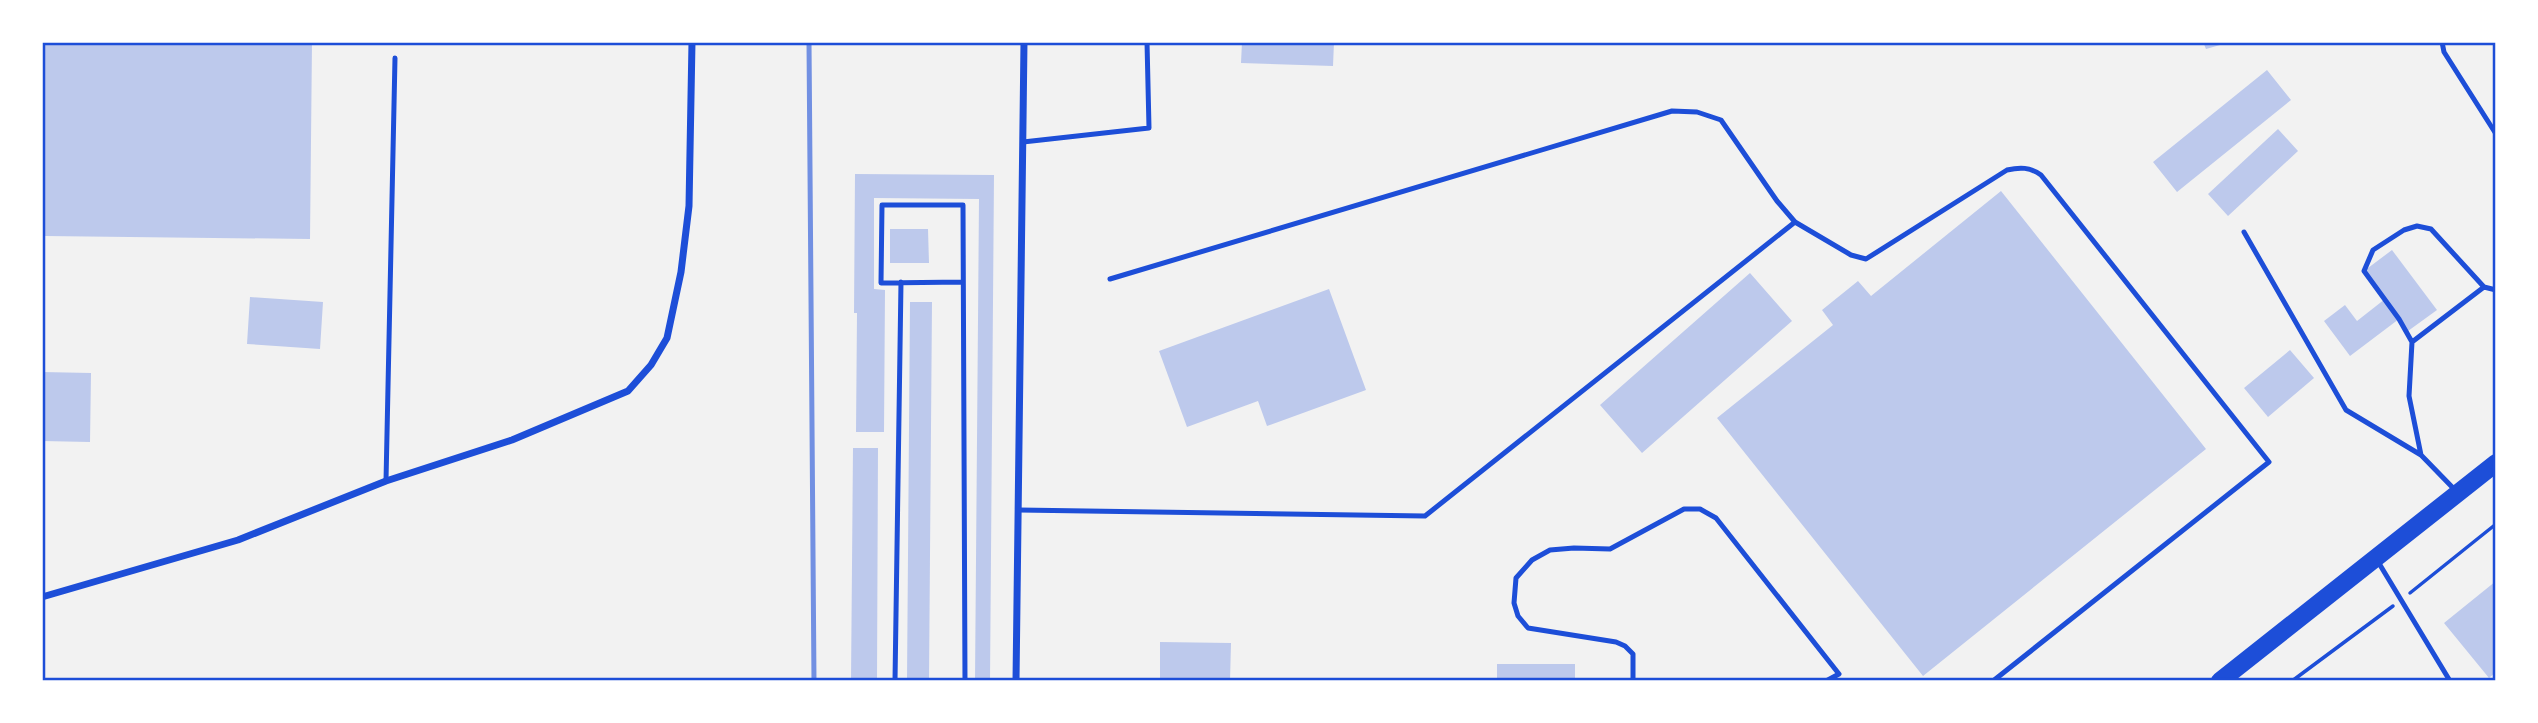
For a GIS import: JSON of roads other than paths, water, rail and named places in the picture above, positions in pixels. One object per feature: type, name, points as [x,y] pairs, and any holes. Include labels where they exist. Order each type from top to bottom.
[{"type":"main road","points":[[2220,681],[2496,463]]},
{"type":"street","points":[[42,597],[237,540],[386,481],[512,440],[628,391],[651,365],[667,338],[681,272],[690,206],[692,42]]},
{"type":"street","points":[[1016,681],[1024,42]]},
{"type":"lane","points":[[1023,142],[1149,128],[1147,42]]},
{"type":"lane","points":[[2442,42],[2444,52],[2496,134]]},
{"type":"lane","points":[[386,481],[395,58]]},
{"type":"lane","points":[[1110,279],[1672,111],[1697,112],[1721,120],[1777,201],[1795,222],[1851,255],[1866,259],[2007,170],[2033,170],[2041,175],[2269,462],[1993,681]]},
{"type":"lane","points":[[964,282],[881,283],[882,205],[963,205],[964,282],[965,681]]},
{"type":"lane","points":[[1019,510],[1425,516],[1795,222]]},
{"type":"lane","points":[[2421,455],[2409,396],[2412,342],[2399,319],[2364,271],[2374,250],[2404,230],[2417,226],[2431,229],[2484,287],[2496,290]]},
{"type":"lane","points":[[2244,232],[2346,410],[2421,455],[2458,494]]},
{"type":"lane","points":[[895,681],[901,282]]},
{"type":"lane","points":[[2412,342],[2484,287]]},
{"type":"lane","points":[[1633,681],[1633,654],[1625,646],[1616,642],[1528,628],[1518,616],[1514,603],[1516,578],[1532,560],[1550,550],[1610,549],[1684,509],[1700,509],[1716,518],[1844,681]]},
{"type":"lane","points":[[2375,557],[2450,681]]},
{"type":"lane","points":[[1826,681],[1839,674]]},
{"type":"railway","points":[[809,42],[814,681]]}]
